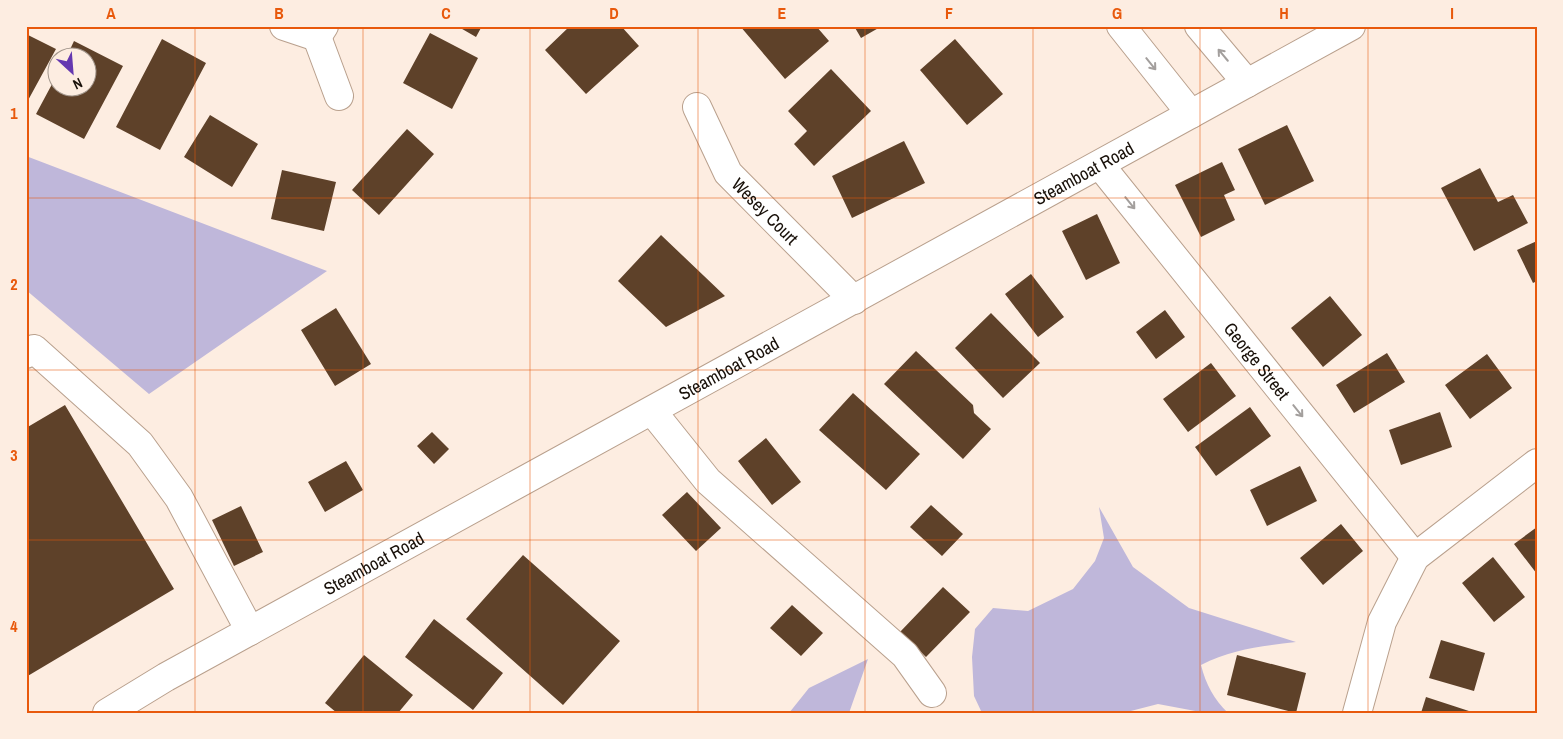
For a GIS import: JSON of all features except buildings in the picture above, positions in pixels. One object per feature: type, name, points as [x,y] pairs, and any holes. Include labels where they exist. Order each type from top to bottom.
[{"type":"street","points":[[284,26],[321,32],[339,96]]},
{"type":"street","points":[[1120,26],[1191,114]]},
{"type":"street","points":[[1199,26],[1247,83]]},
{"type":"street","name":"Steamboat Road","points":[[107,713],[166,677],[1351,26]]},
{"type":"street","name":"Wesey Court","points":[[697,107],[728,173],[854,300]]},
{"type":"street","name":"George Street","points":[[1100,165],[1415,556]]},
{"type":"street","points":[[26,354],[34,349],[140,444],[179,498],[250,631]]},
{"type":"street","points":[[652,411],[708,481],[905,655],[932,693]]},
{"type":"street","points":[[1358,713],[1382,622],[1415,556],[1537,463]]},
{"type":"shaded area","points":[[26,156],[327,271],[149,394],[26,290]]},
{"type":"shaded area","points":[[1099,507],[1133,567],[1189,608],[1296,642],[1236,652],[1201,665],[1211,691],[1228,713],[1206,713],[1158,704],[1123,713],[982,713],[974,696],[972,657],[975,629],[993,608],[1028,611],[1073,589],[1095,561],[1104,538]]},
{"type":"shaded area","points":[[868,659],[849,713],[789,713],[809,688]]}]
